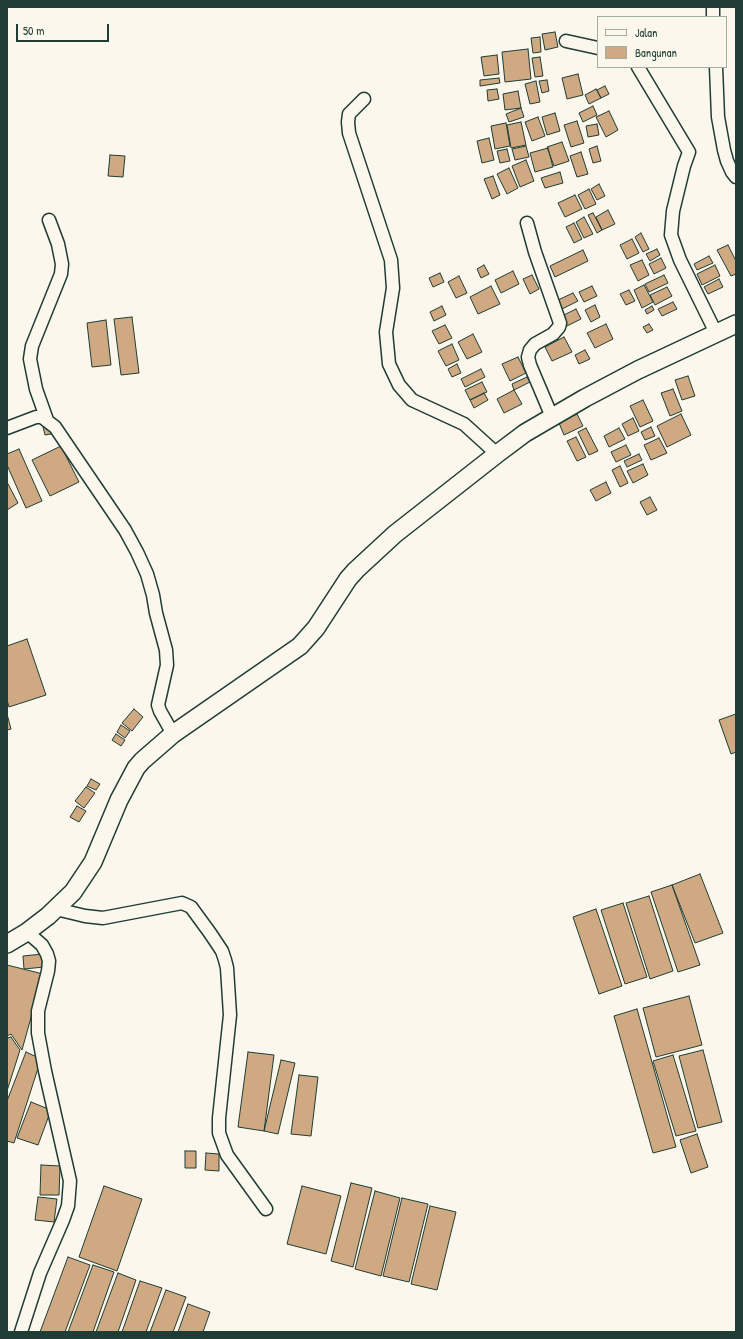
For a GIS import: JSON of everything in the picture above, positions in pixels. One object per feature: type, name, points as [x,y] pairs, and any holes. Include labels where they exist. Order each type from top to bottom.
[{"type":"street","points":[[566,41],[597,48]]},
{"type":"street","points":[[639,68],[689,152],[673,211],[671,235],[680,260],[716,333]]},
{"type":"street","points":[[716,68],[718,117],[727,161],[736,177]]},
{"type":"street","points":[[364,98],[349,114],[349,133],[391,260],[393,288],[386,332],[389,364],[399,386],[412,400],[464,424],[497,454]]},
{"type":"street","points":[[48,420],[36,389],[30,359],[32,346],[61,274],[62,264],[58,244],[49,220]]},
{"type":"street","points":[[527,223],[535,252],[560,322],[559,327],[553,334],[535,344],[530,350],[528,357],[530,366],[552,416]]},
{"type":"street","points":[[7,944],[28,932],[56,910],[72,892],[93,862],[119,800],[136,768],[149,754],[173,734],[300,646],[316,628],[348,579],[396,534],[497,454],[525,433],[552,416],[638,370],[736,324]]},
{"type":"street","points":[[7,428],[36,417],[42,417],[48,420],[64,439],[125,530],[137,552],[147,574],[166,650],[167,659],[158,705],[173,734]]},
{"type":"street","points":[[56,910],[102,918],[182,903],[191,907],[210,933],[222,951],[225,960],[230,1015],[219,1118],[219,1133],[227,1155],[266,1209]]},
{"type":"street","points":[[21,1332],[40,1273],[68,1206],[70,1181],[38,1033],[38,1012],[49,961],[42,945],[28,932]]},
{"type":"building","points":[[555,32],[558,47],[545,50],[542,34]]},
{"type":"building","points":[[540,37],[541,52],[533,53],[531,38]]},
{"type":"building","points":[[528,49],[531,79],[505,82],[502,52]]},
{"type":"building","points":[[497,55],[499,74],[484,76],[481,57]]},
{"type":"building","points":[[540,57],[543,76],[535,77],[532,58]]},
{"type":"building","points":[[578,74],[583,95],[567,99],[562,78]]},
{"type":"building","points":[[499,78],[500,83],[480,86],[480,80]]},
{"type":"building","points":[[547,80],[549,91],[542,93],[539,81]]},
{"type":"building","points":[[536,81],[540,102],[530,104],[525,84]]},
{"type":"building","points":[[605,86],[609,94],[601,98],[597,90]]},
{"type":"building","points":[[497,89],[499,99],[488,101],[487,90]]},
{"type":"building","points":[[596,89],[601,98],[589,104],[585,95]]},
{"type":"building","points":[[518,91],[521,108],[505,110],[503,94]]},
{"type":"building","points":[[593,106],[597,115],[583,122],[579,113]]},
{"type":"building","points":[[521,108],[524,117],[509,122],[506,114]]},
{"type":"building","points":[[609,111],[618,130],[606,137],[596,117]]},
{"type":"building","points":[[555,113],[560,131],[547,135],[542,117]]},
{"type":"building","points":[[538,117],[545,136],[532,141],[525,122]]},
{"type":"building","points":[[577,121],[584,143],[571,147],[564,125]]},
{"type":"building","points":[[521,122],[526,145],[511,148],[507,125]]},
{"type":"building","points":[[506,123],[510,146],[495,149],[491,126]]},
{"type":"building","points":[[597,124],[599,135],[588,137],[586,126]]},
{"type":"building","points":[[489,138],[494,160],[482,163],[477,141]]},
{"type":"building","points":[[562,142],[569,161],[554,166],[547,147]]},
{"type":"building","points":[[526,146],[529,157],[515,160],[512,149]]},
{"type":"building","points":[[597,146],[601,161],[593,163],[589,149]]},
{"type":"building","points":[[548,148],[553,167],[535,172],[530,153]]},
{"type":"building","points":[[507,149],[510,161],[500,163],[497,151]]},
{"type":"building","points":[[581,152],[588,174],[577,177],[570,156]]},
{"type":"building","points":[[110,155],[125,156],[123,177],[108,176]]},
{"type":"building","points":[[526,160],[534,181],[520,187],[512,166]]},
{"type":"building","points":[[509,168],[518,188],[507,194],[497,174]]},
{"type":"building","points":[[560,172],[563,183],[545,188],[541,178]]},
{"type":"building","points":[[493,176],[500,195],[492,199],[484,179]]},
{"type":"building","points":[[599,184],[605,196],[597,200],[591,189]]},
{"type":"building","points":[[589,189],[596,204],[585,209],[578,195]]},
{"type":"building","points":[[575,195],[582,209],[565,217],[558,203]]},
{"type":"building","points":[[608,210],[615,224],[602,230],[596,217]]},
{"type":"building","points":[[593,213],[602,230],[597,233],[588,215]]},
{"type":"building","points":[[584,217],[593,234],[584,238],[576,222]]},
{"type":"building","points":[[574,223],[582,239],[574,243],[566,227]]},
{"type":"building","points":[[641,233],[649,249],[643,252],[635,237]]},
{"type":"building","points":[[632,239],[639,253],[627,259],[620,245]]},
{"type":"building","points":[[728,245],[736,261],[736,274],[731,276],[717,250]]},
{"type":"building","points":[[657,249],[660,255],[650,261],[646,254]]},
{"type":"building","points":[[583,250],[588,261],[555,277],[550,266]]},
{"type":"building","points":[[709,256],[713,263],[697,270],[694,264]]},
{"type":"building","points":[[661,258],[666,268],[654,274],[649,264]]},
{"type":"building","points":[[642,260],[649,275],[638,281],[630,265]]},
{"type":"building","points":[[484,265],[489,274],[481,278],[477,269]]},
{"type":"building","points":[[715,265],[720,276],[702,285],[697,274]]},
{"type":"building","points":[[513,271],[519,284],[501,293],[495,280]]},
{"type":"building","points":[[440,273],[444,282],[433,287],[429,278]]},
{"type":"building","points":[[532,275],[539,289],[530,294],[523,279]]},
{"type":"building","points":[[664,275],[668,283],[649,292],[645,284]]},
{"type":"building","points":[[459,276],[467,293],[456,298],[448,282]]},
{"type":"building","points":[[719,279],[723,287],[708,294],[704,287]]},
{"type":"building","points":[[644,285],[653,302],[642,308],[634,290]]},
{"type":"building","points":[[491,286],[500,304],[478,314],[470,297]]},
{"type":"building","points":[[592,286],[597,296],[584,302],[579,292]]},
{"type":"building","points":[[667,287],[672,296],[655,305],[650,295]]},
{"type":"building","points":[[629,290],[635,301],[626,305],[620,294]]},
{"type":"building","points":[[573,293],[578,301],[562,309],[558,300]]},
{"type":"building","points":[[673,302],[677,309],[662,316],[658,309]]},
{"type":"building","points":[[595,305],[600,317],[591,322],[585,310]]},
{"type":"building","points":[[442,306],[446,315],[434,321],[430,312]]},
{"type":"building","points":[[652,306],[654,310],[647,314],[645,310]]},
{"type":"building","points":[[576,309],[581,319],[567,326],[562,316]]},
{"type":"building","points":[[132,317],[139,373],[121,375],[114,319]]},
{"type":"building","points":[[106,320],[111,365],[92,367],[87,323]]},
{"type":"building","points":[[606,324],[613,339],[595,348],[587,333]]},
{"type":"building","points":[[649,324],[653,330],[647,333],[643,327]]},
{"type":"building","points":[[445,325],[452,338],[439,344],[432,331]]},
{"type":"building","points":[[473,334],[482,352],[467,359],[458,342]]},
{"type":"building","points":[[564,337],[572,352],[552,361],[545,347]]},
{"type":"building","points":[[452,344],[459,360],[446,366],[438,351]]},
{"type":"building","points":[[585,350],[590,359],[579,364],[575,355]]},
{"type":"building","points":[[518,357],[526,373],[510,381],[502,364]]},
{"type":"building","points":[[457,364],[461,373],[452,377],[448,369]]},
{"type":"building","points":[[481,369],[485,377],[465,387],[461,379]]},
{"type":"building","points":[[688,376],[695,396],[682,400],[675,380]]},
{"type":"building","points":[[527,377],[530,382],[514,390],[512,384]]},
{"type":"building","points":[[482,382],[487,392],[470,400],[465,390]]},
{"type":"building","points":[[673,389],[682,411],[670,416],[661,393]]},
{"type":"building","points":[[514,390],[522,404],[504,413],[497,399]]},
{"type":"building","points":[[484,393],[488,400],[474,408],[470,400]]},
{"type":"building","points":[[643,400],[653,421],[640,427],[630,406]]},
{"type":"building","points":[[577,414],[583,426],[564,435],[559,423]]},
{"type":"building","points":[[681,414],[691,435],[667,447],[657,426]]},
{"type":"building","points":[[633,418],[639,431],[628,436],[622,424]]},
{"type":"building","points":[[49,426],[51,434],[45,435],[43,427]]},
{"type":"building","points":[[651,427],[655,436],[645,440],[641,432]]},
{"type":"building","points":[[586,428],[598,451],[589,455],[578,432]]},
{"type":"building","points":[[619,428],[625,439],[609,447],[604,436]]},
{"type":"building","points":[[576,437],[586,457],[577,461],[567,441]]},
{"type":"building","points":[[659,438],[667,453],[651,460],[644,445]]},
{"type":"building","points":[[626,445],[631,455],[616,462],[611,452]]},
{"type":"building","points":[[61,446],[79,482],[50,496],[32,460]]},
{"type":"building","points":[[19,449],[42,501],[26,508],[7,465],[7,454]]},
{"type":"building","points":[[639,454],[642,460],[627,467],[624,461]]},
{"type":"building","points":[[643,464],[648,475],[633,483],[627,471]]},
{"type":"building","points":[[620,466],[628,483],[620,487],[612,470]]},
{"type":"building","points":[[7,482],[18,503],[7,510]]},
{"type":"building","points":[[606,482],[611,493],[596,501],[590,490]]},
{"type":"building","points":[[650,497],[657,510],[647,515],[640,502]]},
{"type":"building","points":[[27,639],[46,695],[9,707],[7,700],[7,646]]},
{"type":"building","points":[[134,709],[143,717],[132,731],[122,723]]},
{"type":"building","points":[[7,714],[11,729],[7,730]]},
{"type":"building","points":[[736,714],[736,752],[731,754],[719,720]]},
{"type":"building","points":[[121,725],[130,731],[125,738],[117,732]]},
{"type":"building","points":[[116,734],[125,740],[121,746],[112,740]]},
{"type":"building","points":[[91,779],[100,784],[96,790],[87,786]]},
{"type":"building","points":[[86,787],[95,793],[84,808],[75,801]]},
{"type":"building","points":[[77,806],[86,811],[79,822],[70,817]]},
{"type":"building","points":[[700,874],[723,933],[695,943],[672,885]]},
{"type":"building","points":[[672,885],[700,965],[678,972],[651,892]]},
{"type":"building","points":[[649,896],[673,971],[650,979],[626,903]]},
{"type":"building","points":[[623,903],[647,977],[625,984],[601,910]]},
{"type":"building","points":[[596,909],[622,986],[599,994],[573,917]]},
{"type":"building","points":[[43,954],[44,967],[24,969],[23,956]]},
{"type":"building","points":[[7,965],[43,974],[22,1050],[11,1034],[7,1036]]},
{"type":"building","points":[[689,996],[702,1045],[656,1057],[643,1008]]},
{"type":"building","points":[[637,1009],[676,1147],[653,1153],[614,1016]]},
{"type":"building","points":[[11,1037],[20,1050],[7,1091],[7,1038]]},
{"type":"building","points":[[703,1050],[722,1122],[698,1128],[679,1056]]},
{"type":"building","points":[[26,1052],[41,1059],[14,1143],[7,1141],[7,1101]]},
{"type":"building","points":[[248,1052],[274,1055],[264,1131],[238,1127]]},
{"type":"building","points":[[673,1055],[696,1131],[676,1136],[653,1061]]},
{"type":"building","points":[[281,1060],[295,1063],[278,1134],[264,1131]]},
{"type":"building","points":[[299,1075],[318,1077],[311,1136],[291,1134]]},
{"type":"building","points":[[31,1102],[51,1110],[38,1145],[17,1138]]},
{"type":"building","points":[[697,1134],[708,1167],[691,1173],[680,1140]]},
{"type":"building","points":[[185,1151],[196,1151],[196,1168],[185,1168]]},
{"type":"building","points":[[206,1153],[219,1154],[219,1171],[205,1170]]},
{"type":"building","points":[[41,1165],[60,1166],[59,1195],[40,1195]]},
{"type":"building","points":[[351,1183],[372,1188],[353,1267],[331,1261]]},
{"type":"building","points":[[104,1186],[142,1199],[117,1271],[79,1257]]},
{"type":"building","points":[[302,1186],[341,1196],[326,1254],[287,1244]]},
{"type":"building","points":[[375,1191],[400,1198],[381,1276],[355,1269]]},
{"type":"building","points":[[38,1197],[57,1199],[54,1222],[35,1220]]},
{"type":"building","points":[[402,1198],[428,1204],[409,1282],[383,1276]]},
{"type":"building","points":[[430,1206],[456,1212],[437,1290],[411,1284]]},
{"type":"building","points":[[68,1257],[90,1265],[65,1332],[40,1332]]},
{"type":"building","points":[[93,1265],[114,1272],[93,1332],[68,1332]]},
{"type":"building","points":[[118,1273],[136,1280],[118,1332],[96,1332]]},
{"type":"building","points":[[140,1281],[162,1288],[146,1332],[122,1332]]},
{"type":"building","points":[[166,1290],[186,1297],[173,1332],[150,1332]]},
{"type":"building","points":[[188,1304],[210,1312],[203,1332],[178,1332]]}]
